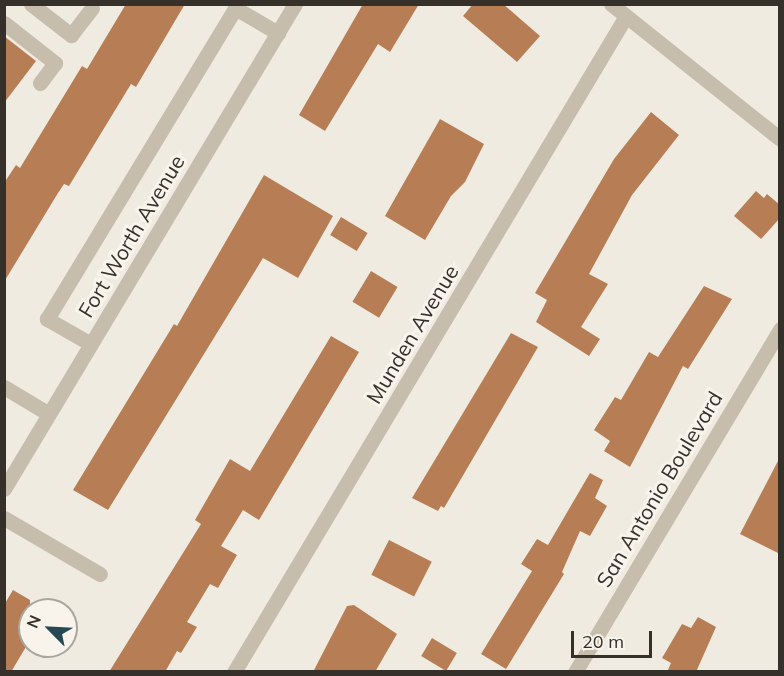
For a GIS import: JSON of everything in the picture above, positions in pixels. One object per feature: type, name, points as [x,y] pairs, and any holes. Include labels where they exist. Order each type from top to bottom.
[{"type":"street","points":[[31,4],[70,35],[92,8]]},
{"type":"street","name":"Fort Worth Avenue","points":[[4,489],[295,4]]},
{"type":"street","points":[[611,4],[780,139]]},
{"type":"street","points":[[91,344],[46,319],[235,8],[278,33]]},
{"type":"street","name":"Munden Avenue","points":[[234,672],[626,16]]},
{"type":"street","points":[[4,23],[55,63],[40,83]]},
{"type":"street","name":"San Antonio Boulevard","points":[[575,672],[780,329]]},
{"type":"street","points":[[4,387],[49,414]]},
{"type":"street","points":[[4,518],[100,574]]},
{"type":"building","points":[[126,4],[185,4],[136,87],[131,84],[69,186],[64,184],[4,282],[4,183],[16,165],[20,168],[82,66],[87,69]]},
{"type":"building","points":[[363,4],[419,4],[390,52],[378,44],[325,131],[299,115]]},
{"type":"building","points":[[473,4],[503,4],[540,36],[517,62],[463,16]]},
{"type":"building","points":[[4,36],[36,61],[4,103]]},
{"type":"building","points":[[651,112],[679,135],[632,195],[589,274],[608,284],[581,327],[600,339],[589,356],[536,322],[547,300],[535,293],[614,159]]},
{"type":"building","points":[[440,119],[484,144],[465,182],[451,196],[425,240],[385,216]]},
{"type":"building","points":[[264,175],[333,216],[298,278],[263,258],[108,510],[73,490],[174,324],[177,326]]},
{"type":"building","points":[[756,191],[764,198],[767,194],[780,205],[780,218],[761,239],[734,216]]},
{"type":"building","points":[[341,217],[368,233],[357,251],[330,235]]},
{"type":"building","points":[[371,271],[398,287],[379,318],[352,302]]},
{"type":"building","points":[[704,286],[732,299],[688,369],[683,366],[630,467],[604,451],[610,441],[594,430],[615,397],[621,400],[649,352],[658,357]]},
{"type":"building","points":[[511,333],[538,347],[444,508],[441,506],[438,511],[412,498]]},
{"type":"building","points":[[331,336],[359,352],[259,520],[243,510],[221,546],[237,555],[218,588],[210,584],[187,622],[197,627],[181,653],[177,651],[165,672],[109,672],[201,524],[195,520],[230,459],[250,471]]},
{"type":"building","points":[[780,457],[780,554],[740,534]]},
{"type":"building","points":[[590,473],[603,480],[595,498],[607,506],[590,536],[580,531],[562,572],[564,574],[506,669],[481,654],[532,571],[521,564],[537,539],[548,545]]},
{"type":"building","points":[[389,540],[432,562],[414,597],[371,575]]},
{"type":"building","points":[[13,590],[27,598],[18,598],[19,658],[11,672],[4,672],[4,605]]},
{"type":"building","points":[[354,605],[397,634],[375,672],[313,672],[347,606]]},
{"type":"building","points":[[698,617],[716,627],[696,672],[667,672],[671,663],[662,658],[682,624],[691,628]]},
{"type":"building","points":[[432,638],[457,653],[446,671],[421,656]]}]
